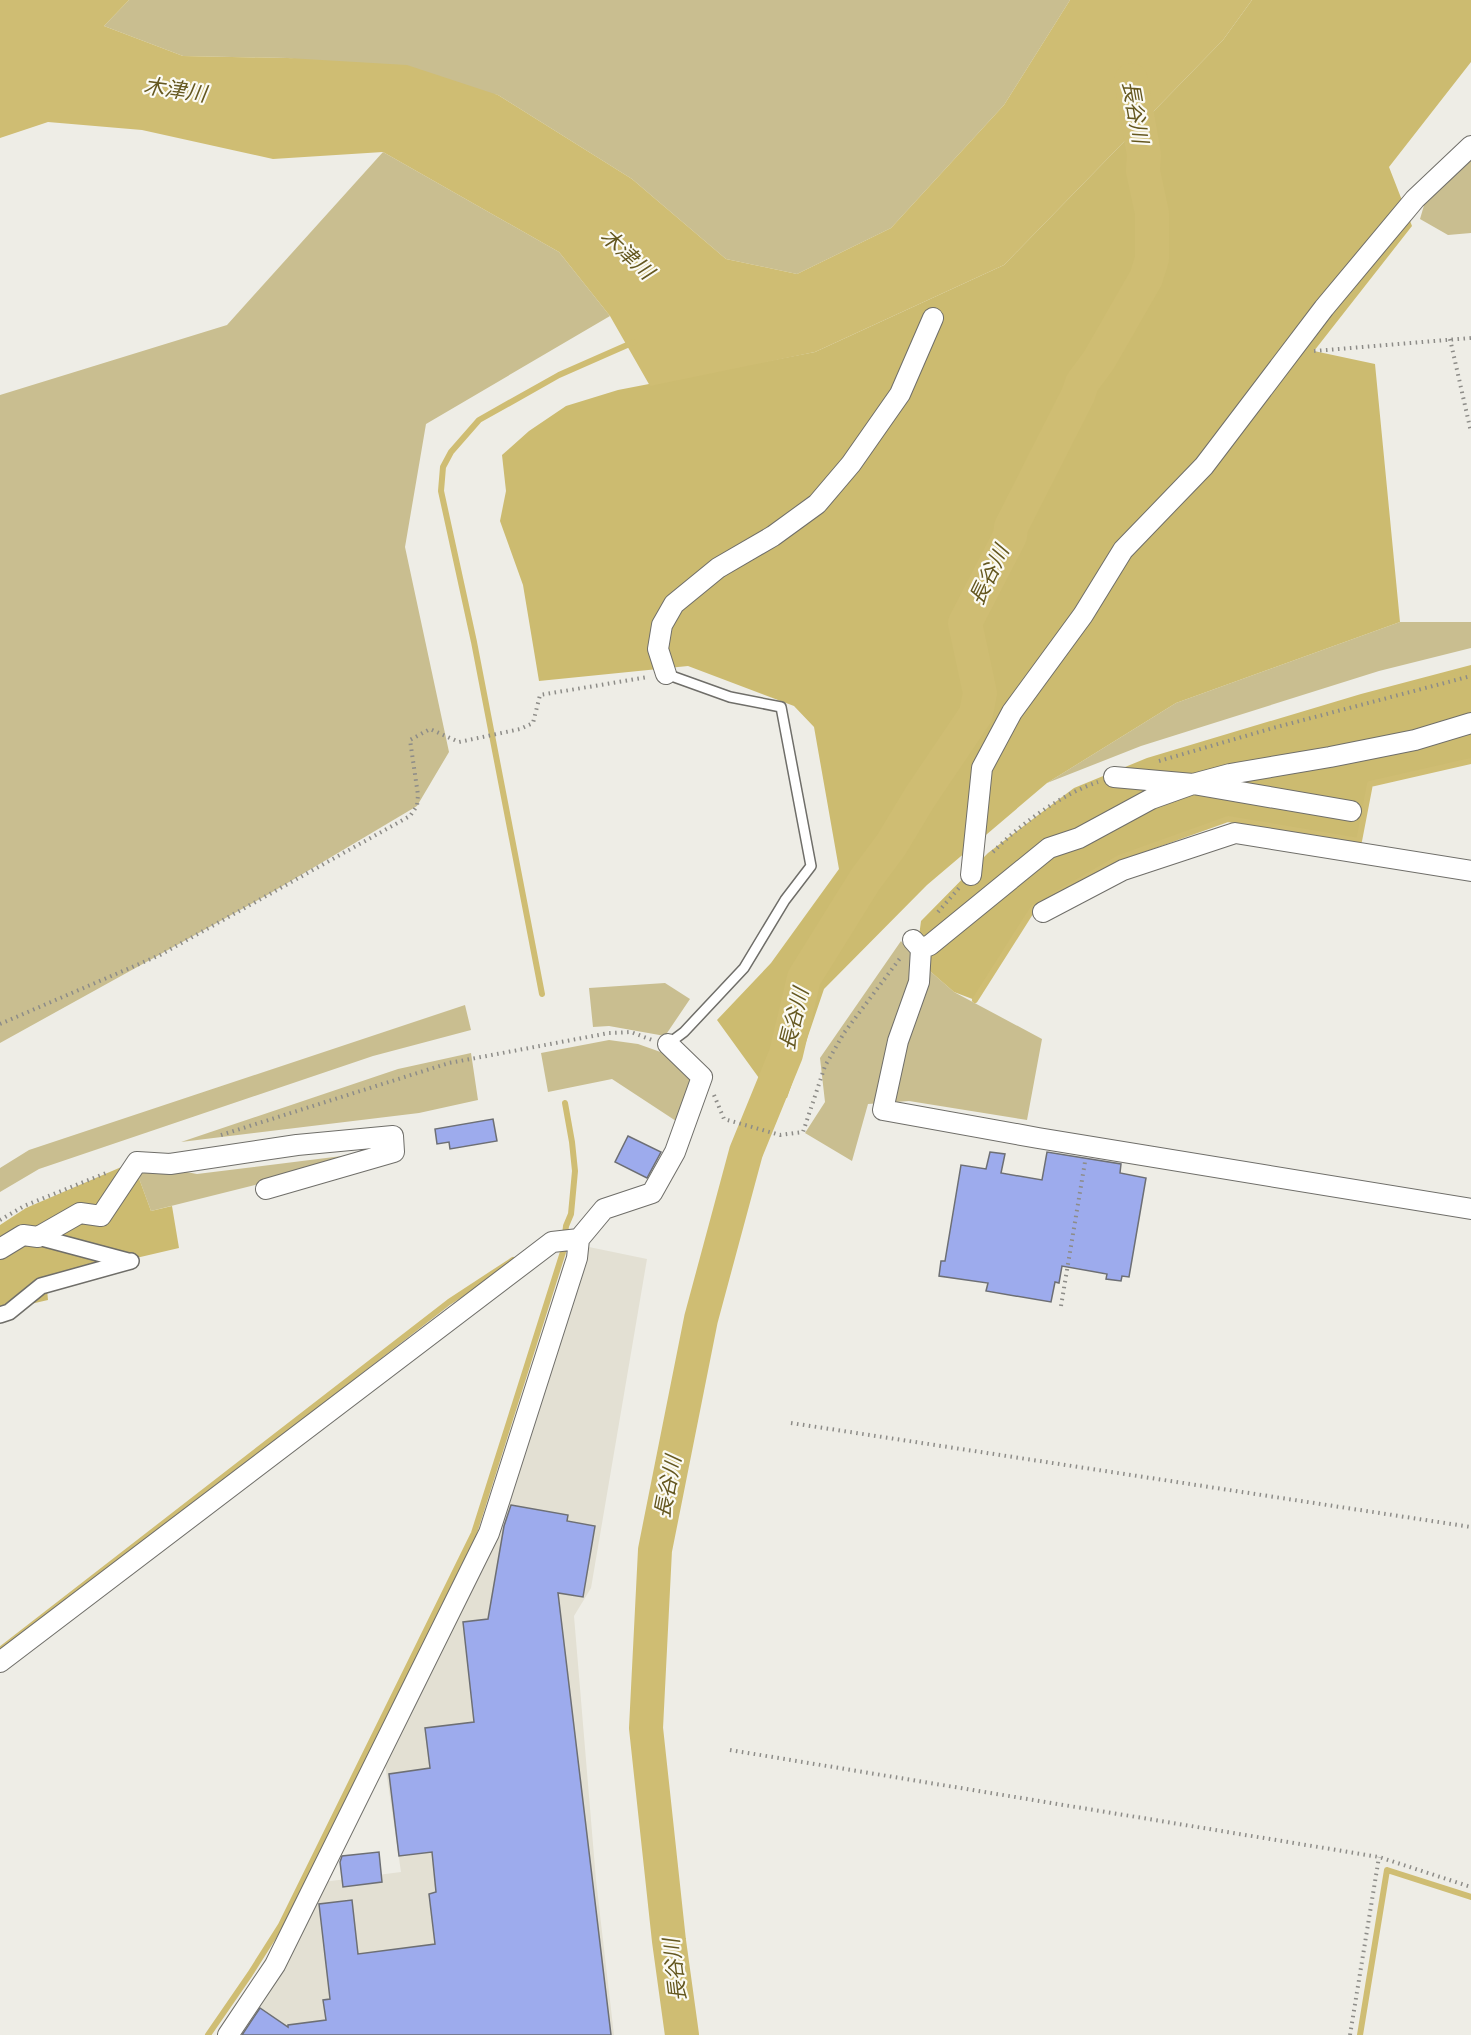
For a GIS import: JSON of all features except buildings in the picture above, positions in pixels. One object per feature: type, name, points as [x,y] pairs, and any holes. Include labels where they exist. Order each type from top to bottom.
[{"type":"street","points":[[971,875],[982,768],[1012,712],[1083,615],[1124,550],[1204,466],[1290,353],[1415,199],[1471,146]]},
{"type":"street","points":[[666,674],[658,649],[662,626],[674,604],[718,568],[773,536],[817,504],[851,464],[900,394],[933,318]]},
{"type":"street","points":[[1471,723],[1414,740],[1230,774],[1193,784],[1151,799],[1078,838],[1050,848],[930,945],[917,944],[919,982],[898,1041],[883,1110],[1471,1209]]},
{"type":"street","points":[[1114,777],[1193,784],[1351,811]]},
{"type":"street","points":[[1042,912],[1123,870],[1235,833],[1471,871]]},
{"type":"street","points":[[228,2035],[275,1965],[489,1533],[577,1258],[579,1239],[604,1209],[652,1193],[675,1152],[702,1077],[668,1044]]},
{"type":"street","points":[[38,1237],[80,1213],[101,1216],[137,1162],[170,1164],[297,1145],[393,1136],[394,1152],[266,1189]]},
{"type":"street","points":[[0,1250],[23,1235],[131,1261],[41,1286],[9,1312],[0,1315]]},
{"type":"street","points":[[0,1662],[552,1242],[579,1239]]},
{"type":"lane","points":[[666,674],[730,697],[781,707],[810,866],[785,900],[744,969],[684,1032],[668,1044]]},
{"type":"path","points":[[1290,353],[1471,338]]},
{"type":"path","points":[[1450,339],[1471,432]]},
{"type":"path","points":[[0,1024],[160,955],[410,816],[417,806],[418,795],[410,740],[430,729],[459,742],[520,729],[533,723],[540,695],[666,674]]},
{"type":"path","points":[[212,1138],[449,1063],[609,1033],[631,1032],[668,1044]]},
{"type":"path","points":[[702,1077],[716,1099],[724,1119],[780,1135]]},
{"type":"path","points":[[1061,1306],[1088,1146]]},
{"type":"path","points":[[0,1220],[24,1206],[63,1189],[137,1162]]},
{"type":"path","points":[[791,1423],[1471,1527]]},
{"type":"path","points":[[730,1750],[1379,1857],[1471,1887]]},
{"type":"path","points":[[1350,2035],[1379,1857]]},
{"type":"shaded area","points":[[129,0],[1070,0],[1004,105],[891,228],[797,274],[726,259],[632,179],[498,95],[288,58],[183,56],[104,26]]},
{"type":"shaded area","points":[[1252,0],[1471,0],[1471,62],[1389,167],[1412,226],[1314,351],[1375,364],[1400,622],[1176,703],[1047,783],[927,885],[824,989],[787,1098],[772,1096],[717,1020],[771,963],[839,869],[814,727],[794,706],[688,666],[539,681],[523,585],[500,521],[506,491],[502,455],[529,431],[566,406],[618,390],[815,352],[1004,265],[1223,40]]},
{"type":"shaded area","points":[[1471,151],[1471,233],[1448,235],[1420,219],[1427,195]]},
{"type":"shaded area","points":[[383,152],[559,252],[610,316],[426,424],[405,547],[449,752],[417,806],[269,894],[0,1043],[0,395],[227,325]]},
{"type":"shaded area","points":[[1400,622],[1471,622],[1471,648],[1379,671],[1141,746],[1047,783],[1176,703]]},
{"type":"shaded area","points":[[1471,665],[1471,761],[1371,784],[1359,841],[1228,819],[1119,858],[1034,907],[975,1000],[954,992],[916,959],[921,921],[988,853],[1074,788],[1147,758],[1361,694]]},
{"type":"shaded area","points":[[901,941],[916,959],[954,992],[1042,1039],[1027,1120],[909,1101],[868,1104],[852,1161],[805,1133],[825,1102],[820,1058]]},
{"type":"shaded area","points":[[665,983],[690,999],[665,1036],[609,1026],[593,1027],[589,988]]},
{"type":"shaded area","points":[[465,1005],[471,1030],[373,1056],[39,1169],[0,1192],[0,1168],[29,1150]]},
{"type":"shaded area","points":[[609,1040],[638,1044],[669,1055],[694,1084],[676,1121],[612,1079],[548,1092],[541,1053]]},
{"type":"shaded area","points":[[471,1053],[478,1100],[419,1113],[181,1142],[398,1069]]},
{"type":"shaded area","points":[[398,1149],[151,1211],[133,1162],[197,1174]]},
{"type":"shaded area","points":[[133,1162],[151,1211],[172,1206],[179,1248],[46,1279],[48,1300],[0,1311],[0,1225],[26,1208]]},
{"type":"shaded area","points":[[589,1247],[647,1259],[591,1588],[574,1616],[596,1880],[614,2035],[235,2035],[323,1882],[401,1872],[384,1757],[493,1531]]},
{"type":"water","name":"木津川","points":[[0,0],[129,0],[104,26],[183,56],[288,58],[407,65],[498,95],[632,179],[726,259],[797,274],[891,228],[1004,105],[1070,0],[1252,0],[1223,40],[1004,265],[815,352],[650,386],[610,316],[559,252],[383,152],[273,159],[142,130],[48,122],[0,138]]},
{"type":"waterway","name":"長谷川","points":[[682,2035],[669,1941],[646,1728],[655,1550],[701,1319],[746,1152],[786,1054],[804,978],[865,880],[891,845],[976,714],[980,693],[965,623],[1010,536],[1011,527],[1082,383],[1099,360],[1146,278],[1152,259],[1152,213],[1143,171],[1144,155],[1131,80]]},
{"type":"waterway","points":[[542,994],[474,642],[441,491],[443,467],[451,452],[479,420],[559,375],[634,342]]},
{"type":"waterway","points":[[1053,896],[1119,858],[1228,819],[1359,841],[1370,784],[1471,761]]},
{"type":"waterway","points":[[975,1000],[1034,907],[1042,903]]},
{"type":"waterway","points":[[208,2035],[281,1925],[474,1533],[563,1252],[566,1226],[571,1214],[575,1171],[565,1103]]},
{"type":"waterway","points":[[0,1650],[449,1302],[513,1260]]},
{"type":"waterway","points":[[1360,2035],[1387,1870],[1471,1897]]}]
